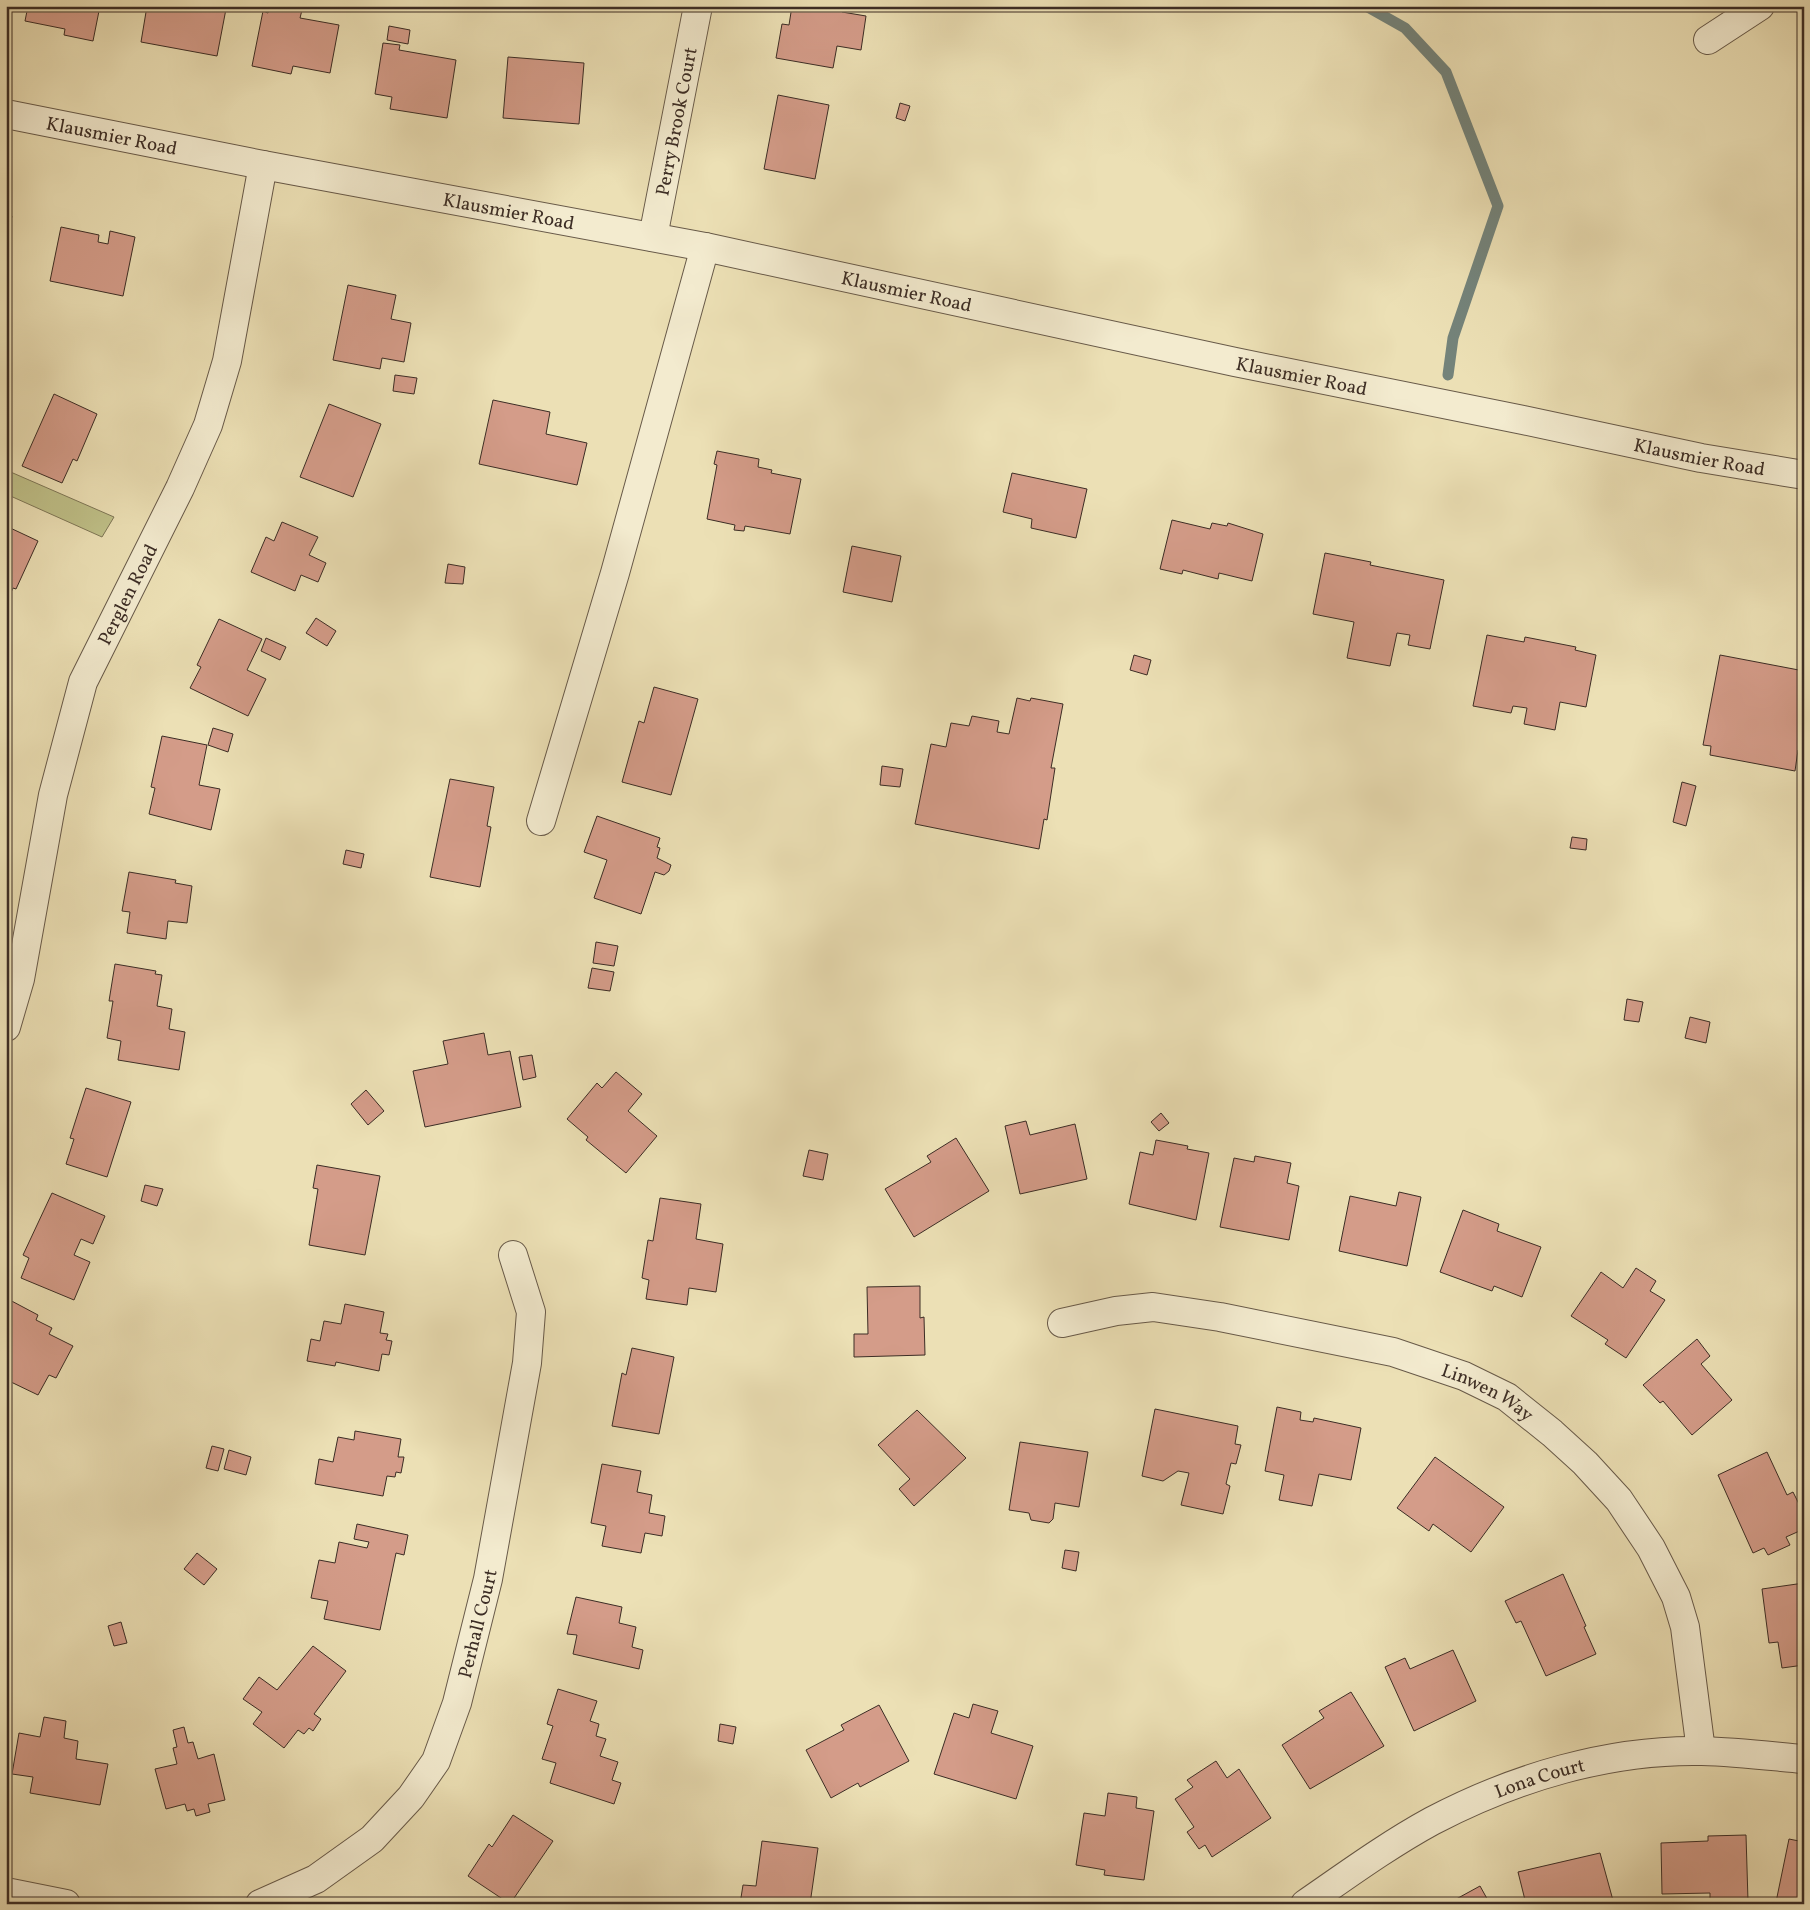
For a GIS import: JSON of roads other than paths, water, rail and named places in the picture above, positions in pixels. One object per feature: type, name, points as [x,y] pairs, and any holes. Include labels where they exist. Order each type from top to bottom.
[{"type":"street","name":"Perry Brook Court","points":[[653,237],[698,6]]},
{"type":"street","points":[[1708,40],[1760,6]]},
{"type":"street","name":"Klausmier Road","points":[[6,114],[263,165],[705,247],[1235,362],[1701,458],[1804,475]]},
{"type":"street","name":"Perglen Road","points":[[6,1027],[20,979],[53,795],[78,700],[87,674],[180,488],[208,425],[227,361],[263,165]]},
{"type":"street","points":[[541,821],[615,573],[705,247]]},
{"type":"street","name":"Perhall Court","points":[[260,1904],[316,1879],[372,1839],[411,1797],[436,1761],[457,1703],[488,1579],[527,1363],[530,1312],[513,1255]]},
{"type":"street","name":"Linwen Way","points":[[1062,1323],[1116,1311],[1152,1307],[1220,1317],[1393,1352],[1464,1376],[1507,1397],[1552,1433],[1585,1463],[1618,1500],[1651,1548],[1676,1596],[1685,1627],[1701,1751]]},
{"type":"street","name":"Lona Court","points":[[1305,1904],[1384,1850],[1432,1821],[1476,1800],[1535,1777],[1598,1761],[1636,1754],[1701,1751],[1804,1759]]},
{"type":"street","points":[[6,1892],[66,1904]]},
{"type":"waterway","points":[[1366,6],[1405,28],[1446,72],[1498,206],[1453,338],[1448,375]]}]
